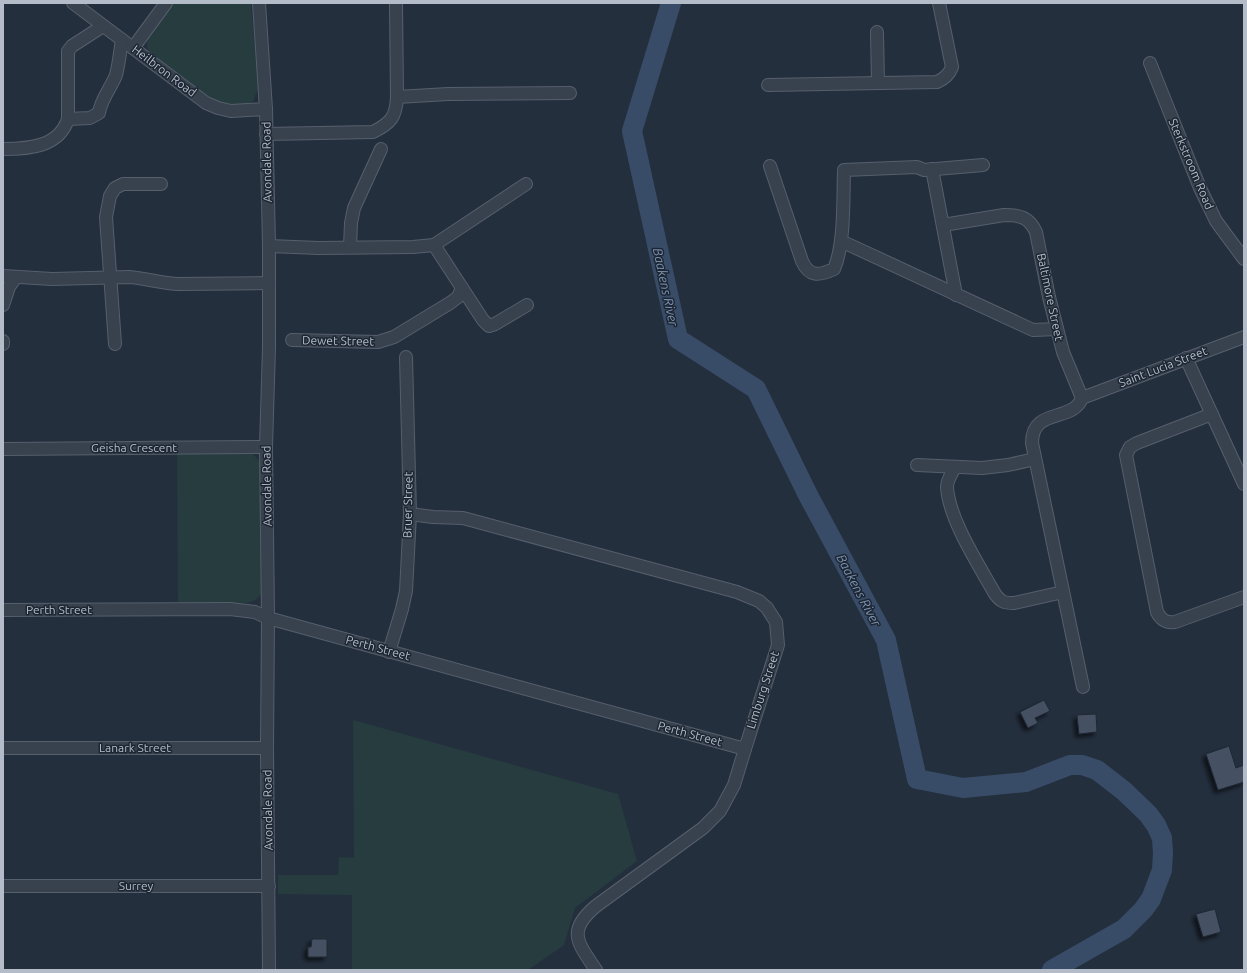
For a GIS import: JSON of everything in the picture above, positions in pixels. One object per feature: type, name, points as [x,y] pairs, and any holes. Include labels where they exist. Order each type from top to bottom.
[{"type":"street","name":"Heilbron Road","points":[[72,3],[206,103],[231,111],[266,110]]},
{"type":"street","points":[[133,48],[166,3]]},
{"type":"street","name":"Avondale Road","points":[[259,3],[266,110],[269,246],[269,347],[266,447],[269,970]]},
{"type":"street","points":[[266,134],[373,132],[385,126],[396,112],[396,3]]},
{"type":"street","points":[[768,85],[937,82],[942,80],[950,72],[952,60],[939,3]]},
{"type":"street","points":[[3,149],[37,147],[61,134],[68,119],[68,51],[72,46],[103,26]]},
{"type":"street","points":[[877,32],[878,83]]},
{"type":"street","points":[[68,119],[90,118],[99,113],[101,104],[112,85],[116,73],[122,40]]},
{"type":"street","name":"Sterkstroom Road","points":[[1150,63],[1200,188],[1216,221],[1244,259]]},
{"type":"street","points":[[397,97],[448,94],[570,93]]},
{"type":"street","points":[[350,247],[351,223],[354,208],[381,149]]},
{"type":"street","points":[[770,166],[805,269],[810,273],[816,274],[834,269],[838,261],[841,241],[844,170],[917,167],[924,170],[983,165]]},
{"type":"street","points":[[932,169],[956,295]]},
{"type":"street","points":[[115,344],[106,217],[110,196],[115,188],[123,184],[161,184]]},
{"type":"street","points":[[269,246],[319,248],[414,248],[434,245],[526,184]]},
{"type":"street","name":"Baltimore Street","points":[[943,225],[1004,215],[1013,215],[1029,220],[1036,232],[1049,297],[1063,352],[1082,398]]},
{"type":"street","points":[[841,241],[1033,330],[1057,329]]},
{"type":"street","points":[[434,245],[483,320],[489,326],[527,305]]},
{"type":"street","points":[[3,276],[52,279],[141,278],[172,284],[269,283]]},
{"type":"street","points":[[3,305],[9,287],[16,277]]},
{"type":"street","name":"Dewet Street","points":[[292,340],[378,342],[394,337],[450,303],[458,297],[462,288]]},
{"type":"street","name":"Saint Lucia Street","points":[[1082,398],[1244,337]]},
{"type":"street","name":"Bruer Street","points":[[389,652],[406,591],[410,514],[406,357]]},
{"type":"street","points":[[1186,358],[1244,484]]},
{"type":"street","points":[[1082,398],[1079,405],[1036,426],[1032,436],[1032,443],[1084,687]]},
{"type":"street","points":[[1212,414],[1137,442],[1130,447],[1126,455],[1157,612],[1161,619],[1169,622],[1175,622],[1244,597]]},
{"type":"street","name":"Geisha Crescent","points":[[3,449],[266,447]]},
{"type":"street","points":[[917,465],[994,468],[1035,459]]},
{"type":"street","points":[[955,467],[949,478],[947,486],[956,522],[1000,601],[1005,603],[1014,603],[1063,592]]},
{"type":"street","name":"Limburg Street","points":[[410,514],[433,517],[463,518],[737,592],[759,601],[767,608],[776,622],[778,645],[744,749],[734,785],[720,811],[712,820],[596,906],[586,914],[580,922],[577,930],[580,945],[596,970]]},
{"type":"street","name":"Perth Street","points":[[3,610],[230,609],[255,612],[268,618],[389,652],[744,749]]},
{"type":"street","name":"Lanark Street","points":[[3,748],[267,748]]},
{"type":"street","name":"Surrey","points":[[3,886],[269,886]]},
{"type":"green space","points":[[172,3],[251,3],[258,89],[253,101],[238,106],[229,105],[218,101],[182,79],[153,56],[148,49],[147,41],[152,30]]},
{"type":"green space","points":[[177,453],[249,453],[254,455],[261,463],[263,589],[259,597],[255,600],[247,603],[178,602]]},
{"type":"green space","points":[[353,720],[618,794],[637,861],[575,908],[564,945],[528,970],[352,970],[352,895],[278,894],[278,875],[338,875],[339,857],[354,858]]},
{"type":"building","points":[[1044,700],[1050,711],[1035,718],[1038,723],[1028,728],[1020,712]]},
{"type":"building","points":[[1096,714],[1097,732],[1079,734],[1077,715]]},
{"type":"building","points":[[1229,746],[1236,768],[1244,765],[1244,782],[1218,790],[1206,754]]},
{"type":"building","points":[[1215,909],[1221,932],[1203,937],[1196,914]]},
{"type":"building","points":[[312,939],[327,939],[327,957],[308,957],[308,947],[311,947]]},
{"type":"waterway","name":"Baakens River","points":[[671,3],[632,131],[678,339],[756,389],[808,495],[886,640],[917,779],[963,788],[1026,782],[1070,765],[1082,765],[1097,770],[1124,791],[1148,814],[1156,825],[1162,838],[1162,870],[1151,899],[1143,910],[1124,929],[1052,970]]}]
